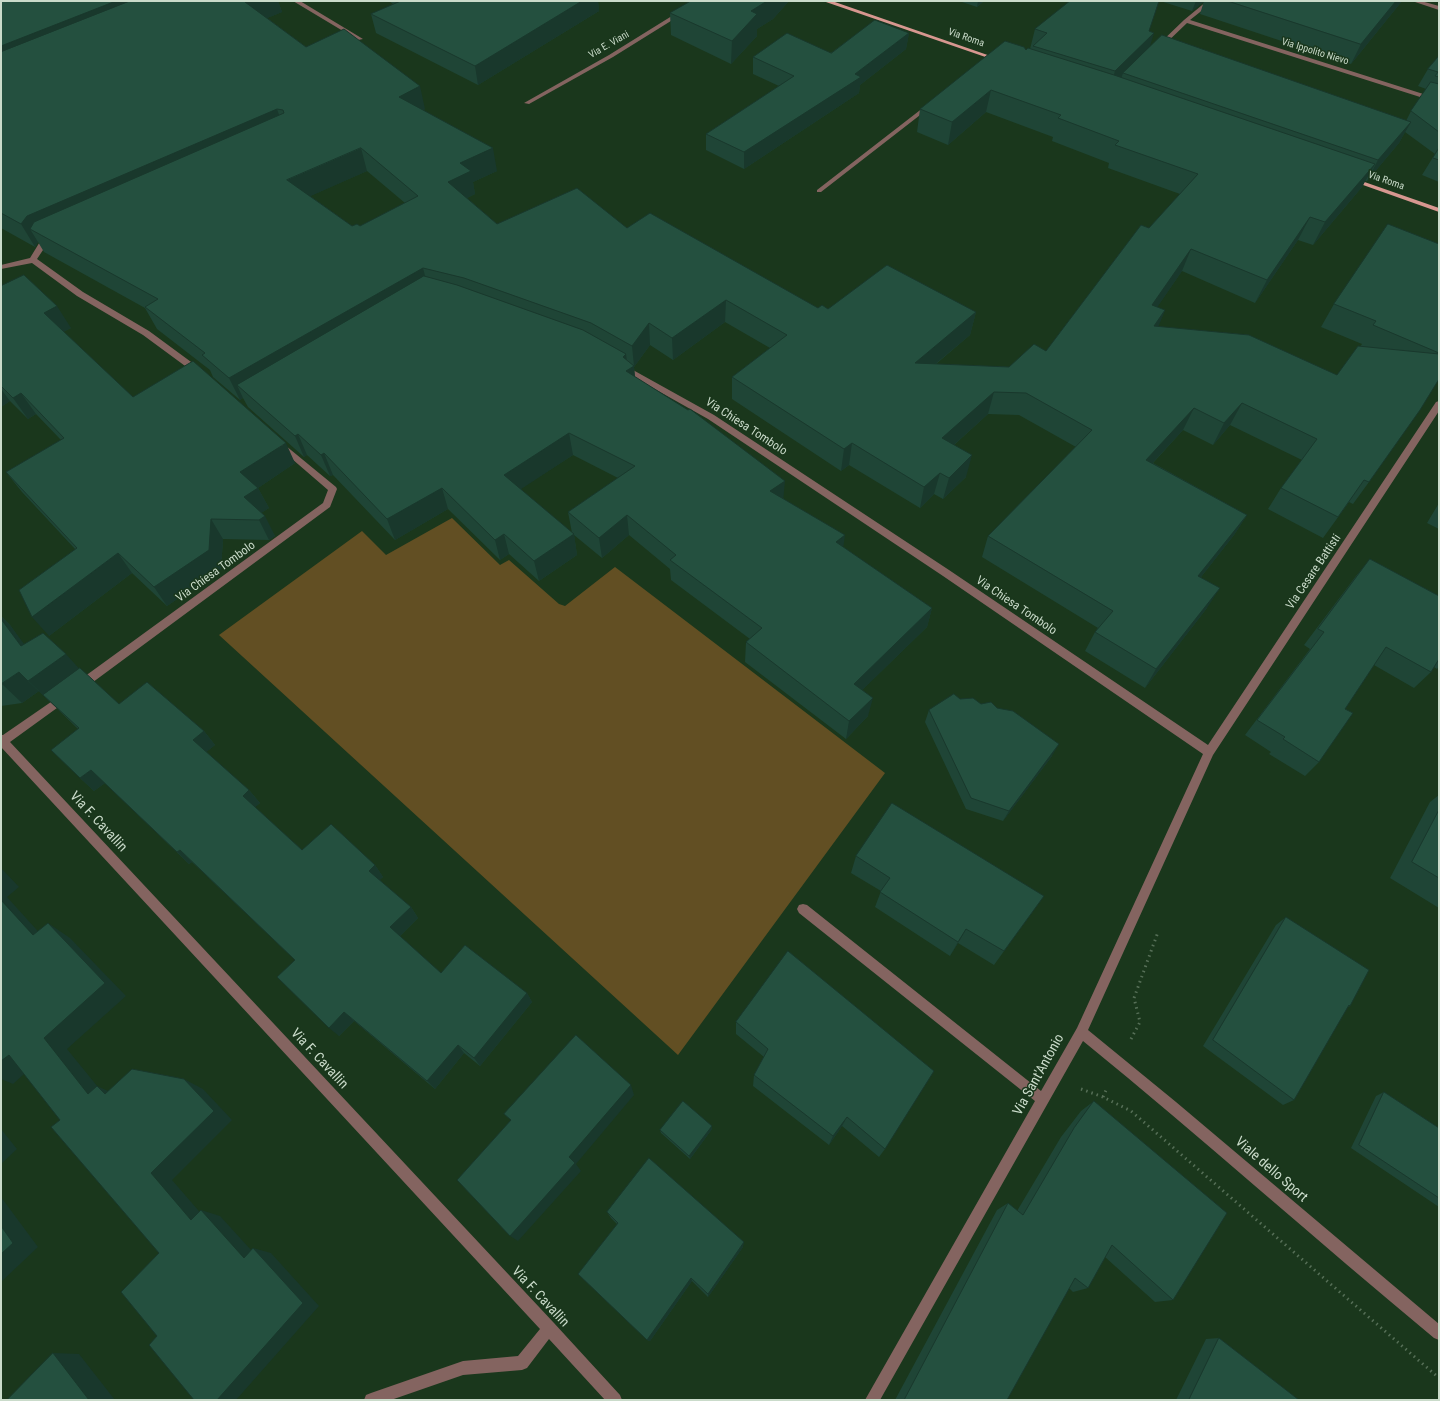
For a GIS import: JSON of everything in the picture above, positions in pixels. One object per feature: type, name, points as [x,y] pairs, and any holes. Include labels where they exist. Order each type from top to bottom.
[{"type":"main road","name":"Via Roma","points":[[826,1],[881,18],[1007,62]]},
{"type":"main road","name":"Via Roma","points":[[1342,176],[1439,210]]},
{"type":"street","points":[[296,1],[360,39]]},
{"type":"street","name":"Via E. Viani","points":[[528,103],[611,56],[700,1]]},
{"type":"street","points":[[1153,53],[1211,1]]},
{"type":"street","points":[[1415,1],[1439,8]]},
{"type":"street","name":"Via Ippolito Nievo","points":[[1186,22],[1439,101]]},
{"type":"street","points":[[986,62],[993,58]]},
{"type":"street","points":[[819,191],[937,100]]},
{"type":"street","points":[[1,267],[33,260],[44,242],[58,236]]},
{"type":"street","points":[[33,260],[80,294],[146,333],[207,379]]},
{"type":"street","name":"Via Chiesa Tombolo","points":[[617,364],[711,417],[1208,752]]},
{"type":"street","name":"Via Cesare Battisti","points":[[1208,752],[1439,404]]},
{"type":"street","name":"Via Chiesa Tombolo","points":[[2,741],[328,505],[333,489],[273,438]]},
{"type":"street","name":"Via F. Cavallin","points":[[2,741],[616,1400]]},
{"type":"street","name":"Via Sant'Antonio","points":[[872,1400],[1081,1032],[1208,752]]},
{"type":"street","points":[[803,909],[1043,1100]]},
{"type":"street","name":"Viale dello Sport","points":[[1081,1032],[1166,1101],[1393,1296],[1439,1333]]},
{"type":"street","points":[[371,1400],[463,1368],[522,1363],[549,1328]]},
{"type":"path","points":[[1140,1022],[1134,998],[1161,924]]},
{"type":"path","points":[[1054,1079],[1103,1097],[1130,1111],[1439,1378]]},
{"type":"shaded area","points":[[452,518],[500,565],[509,560],[559,604],[565,606],[615,567],[885,773],[678,1055],[219,635],[362,531],[386,555]]},
{"type":"building","points":[[1,1],[116,1],[1,46]]},
{"type":"building","points":[[130,1],[247,1],[245,2],[306,47],[344,29],[420,86],[399,97],[493,148],[460,163],[471,171],[448,182],[497,224],[577,188],[627,228],[650,213],[818,308],[822,305],[828,309],[887,265],[976,312],[915,363],[1009,367],[1034,344],[1046,351],[1141,225],[1149,228],[1198,174],[1115,145],[1119,141],[1058,118],[1061,115],[991,90],[952,122],[920,109],[1005,41],[1024,47],[1026,50],[1028,48],[1114,75],[1375,164],[1325,222],[1310,217],[1267,280],[1191,249],[1152,305],[1165,310],[1154,326],[1249,335],[1337,375],[1358,346],[1439,354],[1439,379],[1420,410],[1369,482],[1364,480],[1338,517],[1281,488],[1317,439],[1242,403],[1224,423],[1194,408],[1146,460],[1247,515],[1198,576],[1220,588],[1156,669],[1095,632],[1113,611],[988,536],[1092,430],[1026,393],[994,392],[942,438],[972,455],[949,478],[940,473],[924,487],[852,443],[844,449],[732,377],[787,335],[726,300],[672,338],[649,323],[632,346],[591,323],[464,278],[423,268],[229,378],[202,355],[205,353],[145,307],[158,299],[30,229],[34,222],[284,113],[283,110],[277,109],[27,216],[21,224],[1,213],[1,52]],"holes":[[[361,148],[418,196],[360,226],[357,224],[352,226],[287,180]]]},
{"type":"building","points":[[401,1],[582,1],[475,66],[371,14]]},
{"type":"building","points":[[691,1],[767,1],[751,11],[757,14],[732,41],[670,13]]},
{"type":"building","points":[[1070,1],[1159,1],[1149,31],[1154,33],[1115,71],[1033,46],[1047,33],[1035,29]]},
{"type":"building","points":[[1228,1],[1396,1],[1361,44]]},
{"type":"building","points":[[875,20],[909,33],[855,74],[861,77],[744,152],[706,134],[794,76],[753,57],[787,33],[831,53]]},
{"type":"building","points":[[1162,35],[1411,122],[1378,160],[1123,73]]},
{"type":"building","points":[[1439,56],[1439,77],[1435,76],[1438,72],[1428,69]]},
{"type":"building","points":[[1431,82],[1439,84],[1439,132],[1411,111]]},
{"type":"building","points":[[1439,148],[1439,160],[1433,158]]},
{"type":"building","points":[[1388,224],[1439,244],[1439,353],[1373,325],[1376,321],[1334,304]]},
{"type":"building","points":[[24,275],[57,306],[44,313],[133,397],[193,361],[286,443],[240,472],[258,488],[244,497],[265,516],[259,520],[211,519],[209,550],[154,587],[118,553],[32,617],[19,590],[77,548],[6,472],[64,438],[21,393],[13,398],[1,386],[1,286]]},
{"type":"building","points":[[424,276],[457,285],[583,330],[626,354],[623,357],[634,366],[626,371],[688,410],[690,409],[785,481],[770,491],[845,535],[836,542],[932,608],[854,684],[873,698],[849,721],[746,642],[762,628],[670,560],[676,555],[627,515],[599,538],[568,512],[635,466],[569,433],[504,475],[574,534],[534,561],[504,534],[495,540],[442,488],[387,519],[324,453],[321,455],[298,434],[295,436],[237,385]]},
{"type":"building","points":[[1370,559],[1439,596],[1439,659],[1431,672],[1386,647],[1345,709],[1353,713],[1319,762],[1283,739],[1285,737],[1257,720],[1324,632],[1318,629]]},
{"type":"building","points":[[1,619],[21,646],[43,633],[66,654],[28,681],[19,672],[1,684]]},
{"type":"building","points":[[80,668],[119,704],[147,682],[204,731],[193,740],[249,790],[243,796],[302,850],[331,824],[375,865],[369,871],[411,907],[390,927],[441,973],[465,945],[527,993],[474,1058],[458,1045],[427,1081],[344,1012],[329,1028],[277,977],[295,960],[180,850],[177,852],[91,770],[80,778],[51,750],[79,728],[43,695]]},
{"type":"building","points":[[954,694],[960,699],[973,698],[981,704],[991,702],[997,708],[1013,711],[1059,744],[1009,811],[971,798],[929,710]]},
{"type":"building","points":[[892,803],[1044,896],[1004,951],[966,929],[958,942],[880,892],[890,878],[856,856]]},
{"type":"building","points":[[1439,810],[1439,878],[1412,862]]},
{"type":"building","points":[[1,900],[33,935],[48,923],[105,983],[44,1038],[88,1094],[97,1086],[105,1094],[132,1069],[184,1079],[214,1111],[151,1173],[191,1220],[201,1210],[244,1258],[253,1248],[303,1303],[217,1400],[194,1400],[149,1345],[157,1336],[121,1292],[159,1253],[51,1127],[60,1120],[9,1055],[1,1061]]},
{"type":"building","points":[[1286,917],[1369,970],[1350,1006],[1349,1005],[1294,1100],[1213,1040]]},
{"type":"building","points":[[788,951],[934,1071],[885,1149],[847,1117],[833,1136],[754,1075],[768,1049],[736,1022]]},
{"type":"building","points":[[576,1035],[631,1085],[569,1157],[575,1163],[510,1236],[457,1180],[511,1120],[504,1114]]},
{"type":"building","points":[[1384,1092],[1439,1128],[1439,1198],[1359,1145]]},
{"type":"building","points":[[683,1101],[712,1126],[689,1156],[660,1130]]},
{"type":"building","points":[[1094,1101],[1227,1213],[1173,1300],[1112,1245],[1088,1288],[1075,1278],[1007,1400],[904,1400],[1008,1203],[1023,1215],[1074,1128]]},
{"type":"building","points":[[649,1158],[744,1242],[708,1294],[691,1278],[647,1340],[578,1274],[618,1223],[607,1212]]},
{"type":"building","points":[[1,1226],[13,1243],[1,1254]]},
{"type":"building","points":[[1219,1338],[1299,1400],[1189,1400]]},
{"type":"building","points":[[53,1353],[89,1400],[7,1400]]}]
